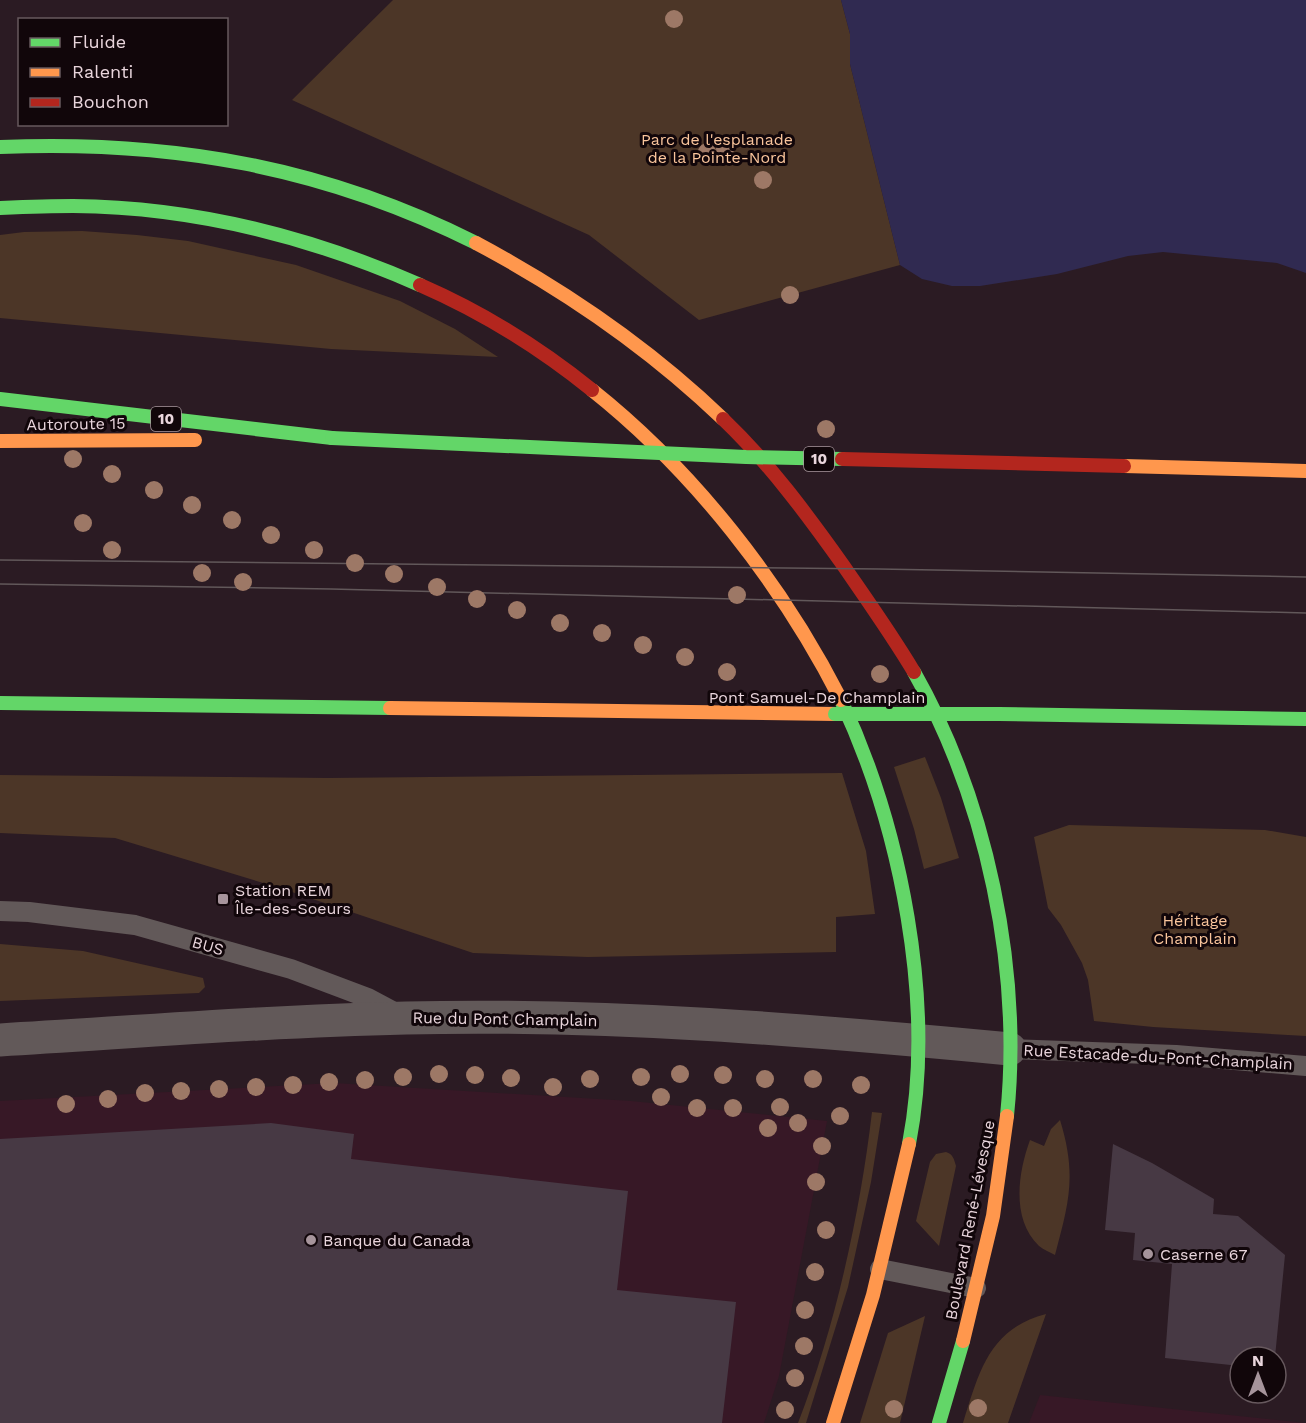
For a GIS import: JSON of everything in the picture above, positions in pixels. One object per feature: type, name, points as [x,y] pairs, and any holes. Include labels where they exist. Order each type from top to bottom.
[{"type":"main road","name":"Boulevard René-Lévesque","points":[[0,147],[55,144],[146,149],[236,161],[285,172],[335,187],[438,225],[496,253],[584,306],[667,368],[756,452],[821,535],[886,626],[923,688],[944,732],[961,775],[987,865],[1004,952],[1010,1018],[1010,1084],[1004,1144],[976,1288],[939,1423]]},
{"type":"main road","points":[[0,208],[67,206],[132,209],[182,215],[264,231],[351,256],[454,300],[514,335],[573,375],[650,442],[720,516],[786,604],[824,667],[863,751],[897,869],[911,953],[919,1040],[919,1075],[908,1151],[880,1269],[853,1365],[833,1423]]},
{"type":"main road","name":"10","points":[[0,399],[332,438],[746,457],[1306,471]]},
{"type":"main road","name":"Autoroute 15","points":[[0,441],[332,438]]},
{"type":"main road","name":"Pont Samuel-De Champlain","points":[[0,703],[1306,719]]},
{"type":"street","name":"Rue du Pont Champlain","points":[[0,1040],[406,1018],[539,1018],[646,1022],[919,1040],[1010,1049]]},
{"type":"lane","name":"BUS","points":[[0,911],[29,912],[135,925],[291,969],[368,998],[406,1018]]},
{"type":"lane","name":"Rue Estacade-du-Pont-Champlain","points":[[1010,1049],[1176,1055],[1306,1066]]},
{"type":"lane","points":[[880,1269],[976,1288]]},
{"type":"shaded area","points":[[841,0],[1306,0],[1306,273],[1277,263],[1163,252],[1128,256],[1057,274],[980,286],[952,286],[922,279],[900,265],[850,64],[850,34]]},
{"type":"shaded area","name":"Banque du Canada","points":[[334,1083],[631,1101],[827,1121],[779,1376],[764,1423],[0,1423],[0,1101]]},
{"type":"shaded area","points":[[1040,1395],[1306,1423],[1029,1423]]},
{"type":"green space","name":"Parc de l'esplanade de la Pointe-Nord","points":[[393,0],[841,0],[850,34],[850,64],[900,265],[699,320],[589,235],[292,100]]},
{"type":"green space","points":[[82,231],[188,241],[296,265],[400,301],[455,329],[498,357],[331,349],[0,318],[0,235],[24,232]]},
{"type":"green space","points":[[925,757],[941,798],[959,858],[924,869],[894,767]]},
{"type":"green space","points":[[842,773],[866,851],[875,914],[836,917],[836,952],[588,957],[473,953],[283,889],[115,838],[0,833],[0,775],[328,778]]},
{"type":"green space","name":"Héritage Champlain","points":[[1069,825],[1265,830],[1306,837],[1306,1036],[1153,1027],[1094,1021],[1088,980],[1082,963],[1061,925],[1048,908],[1034,837]]},
{"type":"green space","points":[[0,944],[83,951],[203,978],[205,987],[199,993],[0,1001]]},
{"type":"green space","points":[[872,1112],[882,1113],[871,1182],[848,1287],[806,1423],[798,1423],[835,1310],[861,1190]]},
{"type":"green space","points":[[1060,1120],[1070,1173],[1067,1203],[1055,1255],[1039,1246],[1024,1223],[1020,1181],[1030,1140],[1044,1146],[1051,1129]]},
{"type":"green space","points":[[946,1152],[952,1155],[956,1166],[939,1246],[916,1221],[930,1162],[936,1154]]},
{"type":"green space","points":[[1046,1314],[1008,1423],[963,1423],[981,1370],[989,1355],[1011,1330]]},
{"type":"green space","points":[[925,1316],[900,1423],[860,1423],[888,1333]]},
{"type":"building","name":"Banque du Canada","points":[[271,1123],[354,1134],[351,1159],[628,1191],[617,1290],[736,1302],[722,1423],[0,1423],[0,1139]]},
{"type":"building","points":[[1113,1144],[1152,1163],[1214,1199],[1213,1214],[1238,1216],[1285,1255],[1276,1345],[1228,1345],[1228,1365],[1165,1358],[1172,1264],[1133,1260],[1135,1233],[1105,1230]]},
{"type":"tram line","points":[[0,560],[879,569],[1306,577]]},
{"type":"tram line","points":[[0,584],[331,589],[1306,613]]},
{"type":"traffic: fast","points":[[0,147],[124,148],[185,154],[244,164],[303,177],[361,195],[418,216],[476,243]]},
{"type":"traffic: fast","points":[[0,208],[73,206],[118,208],[207,219],[294,239],[379,268],[420,285]]},
{"type":"traffic: fast","points":[[0,399],[332,438]]},
{"type":"traffic: fast","points":[[332,438],[746,457],[842,459]]},
{"type":"traffic: fast","points":[[914,672],[940,722],[961,775],[994,887],[1009,1003],[1010,1060],[1007,1116]]},
{"type":"traffic: fast","points":[[841,700],[881,804],[908,918],[915,976],[918,1034],[916,1090],[909,1144]]},
{"type":"traffic: fast","points":[[0,703],[390,708]]},
{"type":"traffic: fast","points":[[835,714],[1306,719]]},
{"type":"traffic: fast","points":[[939,1423],[963,1341]]},
{"type":"traffic: slow","points":[[476,243],[542,281],[606,323],[666,369],[723,419]]},
{"type":"traffic: slow","points":[[592,390],[666,456],[733,532],[792,614],[841,700]]},
{"type":"traffic: slow","points":[[0,441],[195,440]]},
{"type":"traffic: slow","points":[[1124,466],[1306,471]]},
{"type":"traffic: slow","points":[[390,708],[835,714]]},
{"type":"traffic: slow","points":[[963,1341],[993,1216],[1007,1116]]},
{"type":"traffic: slow","points":[[833,1423],[873,1295],[909,1144]]},
{"type":"traffic: jam","points":[[420,285],[510,332],[592,390]]},
{"type":"traffic: jam","points":[[723,419],[756,453],[801,508],[870,604],[914,672]]},
{"type":"traffic: jam","points":[[842,459],[1124,466]]},
{"type":"place","name":"Station REM Île-des-Soeurs","points":[[223,899]]},
{"type":"place","name":"Banque du Canada","points":[[311,1240]]},
{"type":"place","name":"Caserne 67","points":[[1148,1254]]}]
